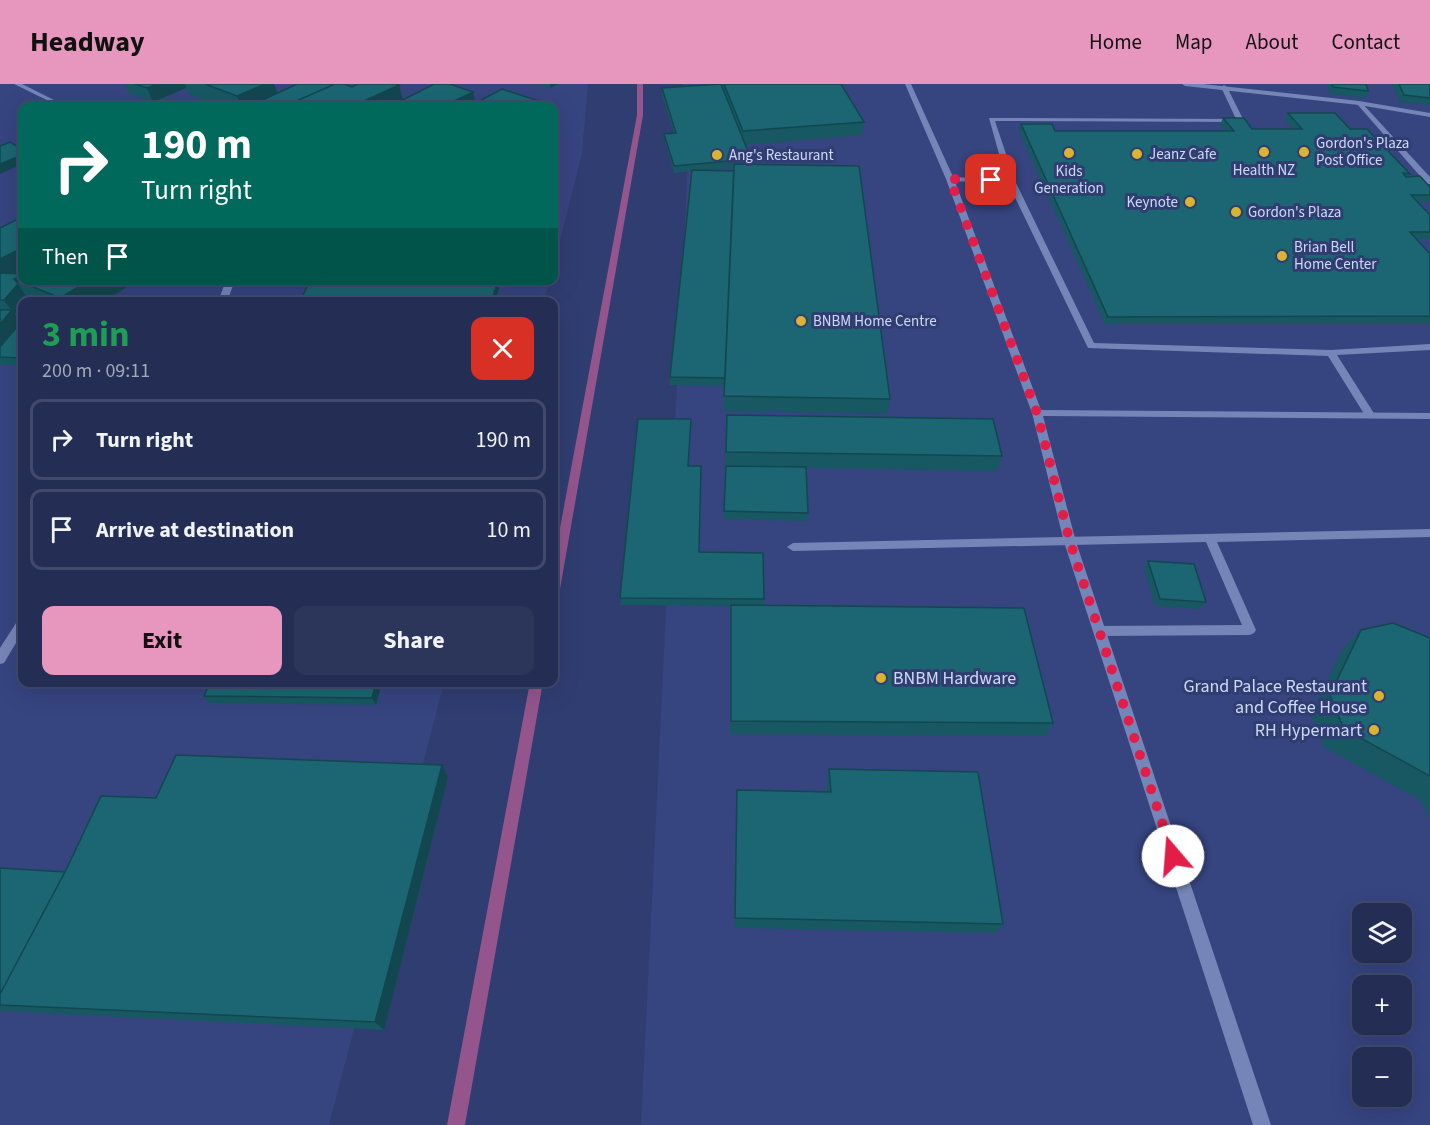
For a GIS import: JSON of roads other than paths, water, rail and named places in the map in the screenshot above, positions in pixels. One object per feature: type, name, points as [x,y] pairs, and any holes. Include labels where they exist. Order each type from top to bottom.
[{"type":"street","points":[[17,84],[55,102]]},
{"type":"street","points":[[908,84],[950,179],[1037,413],[1070,542],[1262,1125]]},
{"type":"street","points":[[1185,84],[1359,103],[1430,115]]},
{"type":"street","points":[[1224,87],[1241,121],[991,119],[1011,181],[1092,346],[1331,352],[1430,347]]},
{"type":"street","points":[[1359,103],[1430,182]]},
{"type":"street","points":[[950,179],[1011,181]]},
{"type":"street","points":[[1331,352],[1370,415]]},
{"type":"street","points":[[1037,413],[1430,416]]},
{"type":"street","points":[[793,547],[1430,533]]},
{"type":"street","points":[[1100,631],[1250,630],[1209,537]]},
{"type":"street","points":[[0,659],[18,630]]},
{"type":"waterway","points":[[558,567],[640,115],[640,84]]},
{"type":"waterway","points":[[456,1125],[536,687]]},
{"type":"place","name":"Health NZ","points":[[1264,152]]},
{"type":"place","name":"Gordon's Plaza Post Office","points":[[1304,152]]},
{"type":"place","name":"Kids Generation","points":[[1069,153]]},
{"type":"place","name":"Jeanz Cafe","points":[[1137,154]]},
{"type":"place","name":"Ang's Restaurant","points":[[717,155]]},
{"type":"place","name":"Keynote","points":[[1190,202]]},
{"type":"place","name":"Gordon's Plaza","points":[[1236,212]]},
{"type":"place","name":"Brian Bell Home Center","points":[[1282,256]]},
{"type":"place","name":"BNBM Home Centre","points":[[801,321]]},
{"type":"place","name":"BNBM Hardware","points":[[881,678]]},
{"type":"place","name":"Grand Palace Restaurant and Coffee House","points":[[1379,696]]},
{"type":"place","name":"RH Hypermart","points":[[1374,730]]}]
